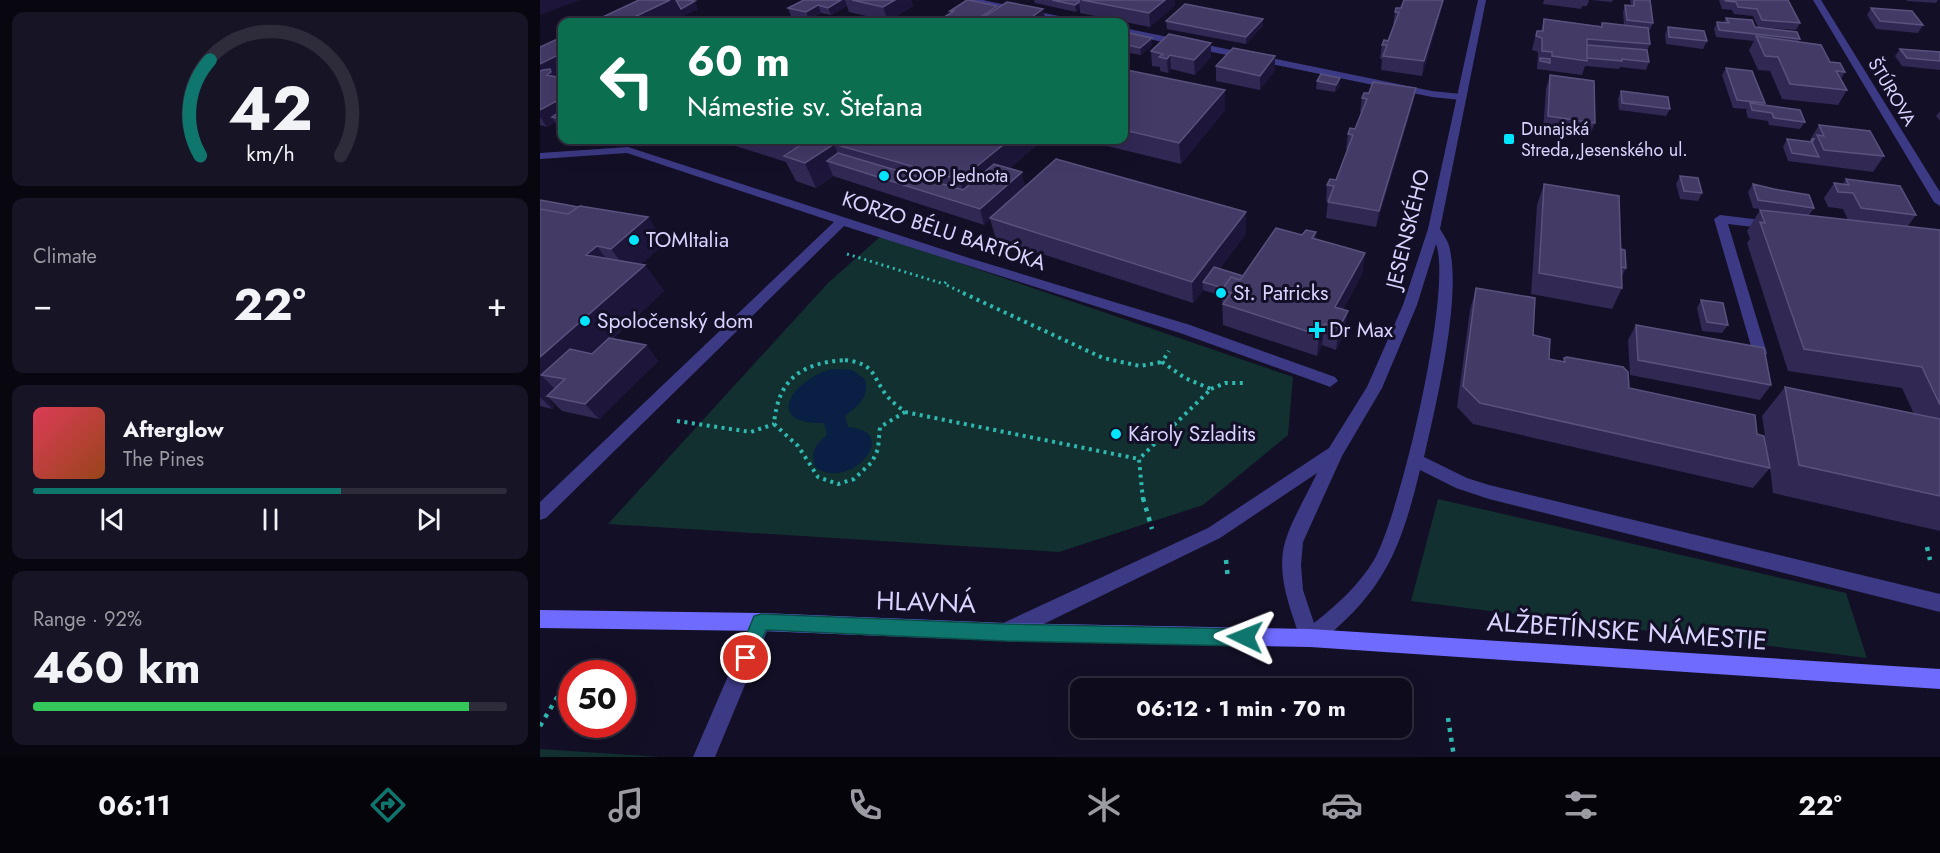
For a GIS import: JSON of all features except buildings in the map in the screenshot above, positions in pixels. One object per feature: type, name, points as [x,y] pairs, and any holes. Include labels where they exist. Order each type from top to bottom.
[{"type":"main road","name":"HLAVNÁ","points":[[540,619],[761,622],[1006,632],[1310,638]]},
{"type":"main road","name":"ALŽBETÍNSKE NÁMESTIE","points":[[1310,638],[1940,680]]},
{"type":"street","points":[[970,0],[1062,18]]},
{"type":"street","name":"JESENSKÉHO","points":[[1310,638],[1294,590],[1292,565],[1294,542],[1335,453],[1374,388],[1410,305],[1434,229],[1482,0]]},
{"type":"street","name":"ŠTÚROVA","points":[[1817,0],[1940,202]]},
{"type":"street","points":[[1128,32],[1432,94],[1461,97]]},
{"type":"street","name":"KORZO BÉLU BARTÓKA","points":[[540,156],[628,150],[964,261],[1185,329],[1330,381]]},
{"type":"street","points":[[1760,353],[1720,219],[1789,227]]},
{"type":"street","points":[[540,513],[843,220]]},
{"type":"street","points":[[1310,638],[1343,612],[1369,582],[1387,553],[1415,460],[1441,333],[1446,276],[1444,250],[1434,229]]},
{"type":"street","points":[[1006,632],[1214,533],[1335,453]]},
{"type":"street","points":[[1415,460],[1462,483],[1489,492],[1940,603]]},
{"type":"street","points":[[704,757],[761,622]]},
{"type":"path","points":[[818,244],[944,284],[1103,358],[1140,366],[1162,362],[1185,329]]},
{"type":"path","points":[[944,284],[964,261]]},
{"type":"path","points":[[774,424],[777,398],[782,389],[805,371],[836,359],[857,361],[873,370],[886,395],[905,412],[1140,459]]},
{"type":"path","points":[[1155,535],[1143,500],[1140,459],[1211,389],[1185,378],[1162,362]]},
{"type":"path","points":[[774,424],[800,448],[811,469],[820,478],[826,483],[840,484],[852,480],[870,465],[877,453],[880,427],[905,412]]},
{"type":"path","points":[[642,415],[751,432],[774,424]]},
{"type":"path","points":[[1927,548],[1930,560]]},
{"type":"path","points":[[540,726],[558,696]]},
{"type":"path","points":[[1448,718],[1454,757]]},
{"type":"green space","points":[[881,236],[1293,377],[1288,435],[1203,505],[1059,552],[608,524],[828,283]]},
{"type":"green space","points":[[1438,499],[1846,593],[1867,658],[1411,601]]},
{"type":"green space","points":[[540,749],[661,757],[540,757]]},
{"type":"water","points":[[833,369],[852,370],[865,379],[866,391],[862,400],[845,416],[848,427],[864,431],[871,438],[871,448],[866,458],[856,466],[844,472],[830,473],[816,468],[813,458],[817,445],[827,435],[824,423],[805,422],[794,417],[789,409],[790,400],[796,391],[819,374]]},
{"type":"place","name":"Dunajská Streda,,Jesenského ul.","points":[[1509,139]]},
{"type":"place","name":"COOP Jednota","points":[[884,176]]},
{"type":"place","name":"TOMItalia","points":[[634,240]]},
{"type":"place","name":"St. Patricks","points":[[1221,293]]},
{"type":"place","name":"Spoločenský dom","points":[[585,321]]},
{"type":"place","name":"Dr Max","points":[[1317,330]]},
{"type":"place","name":"Károly Szladits","points":[[1116,434]]},
{"type":"route","points":[[746,658],[761,622],[1006,632],[1189,634],[1245,637]]}]
